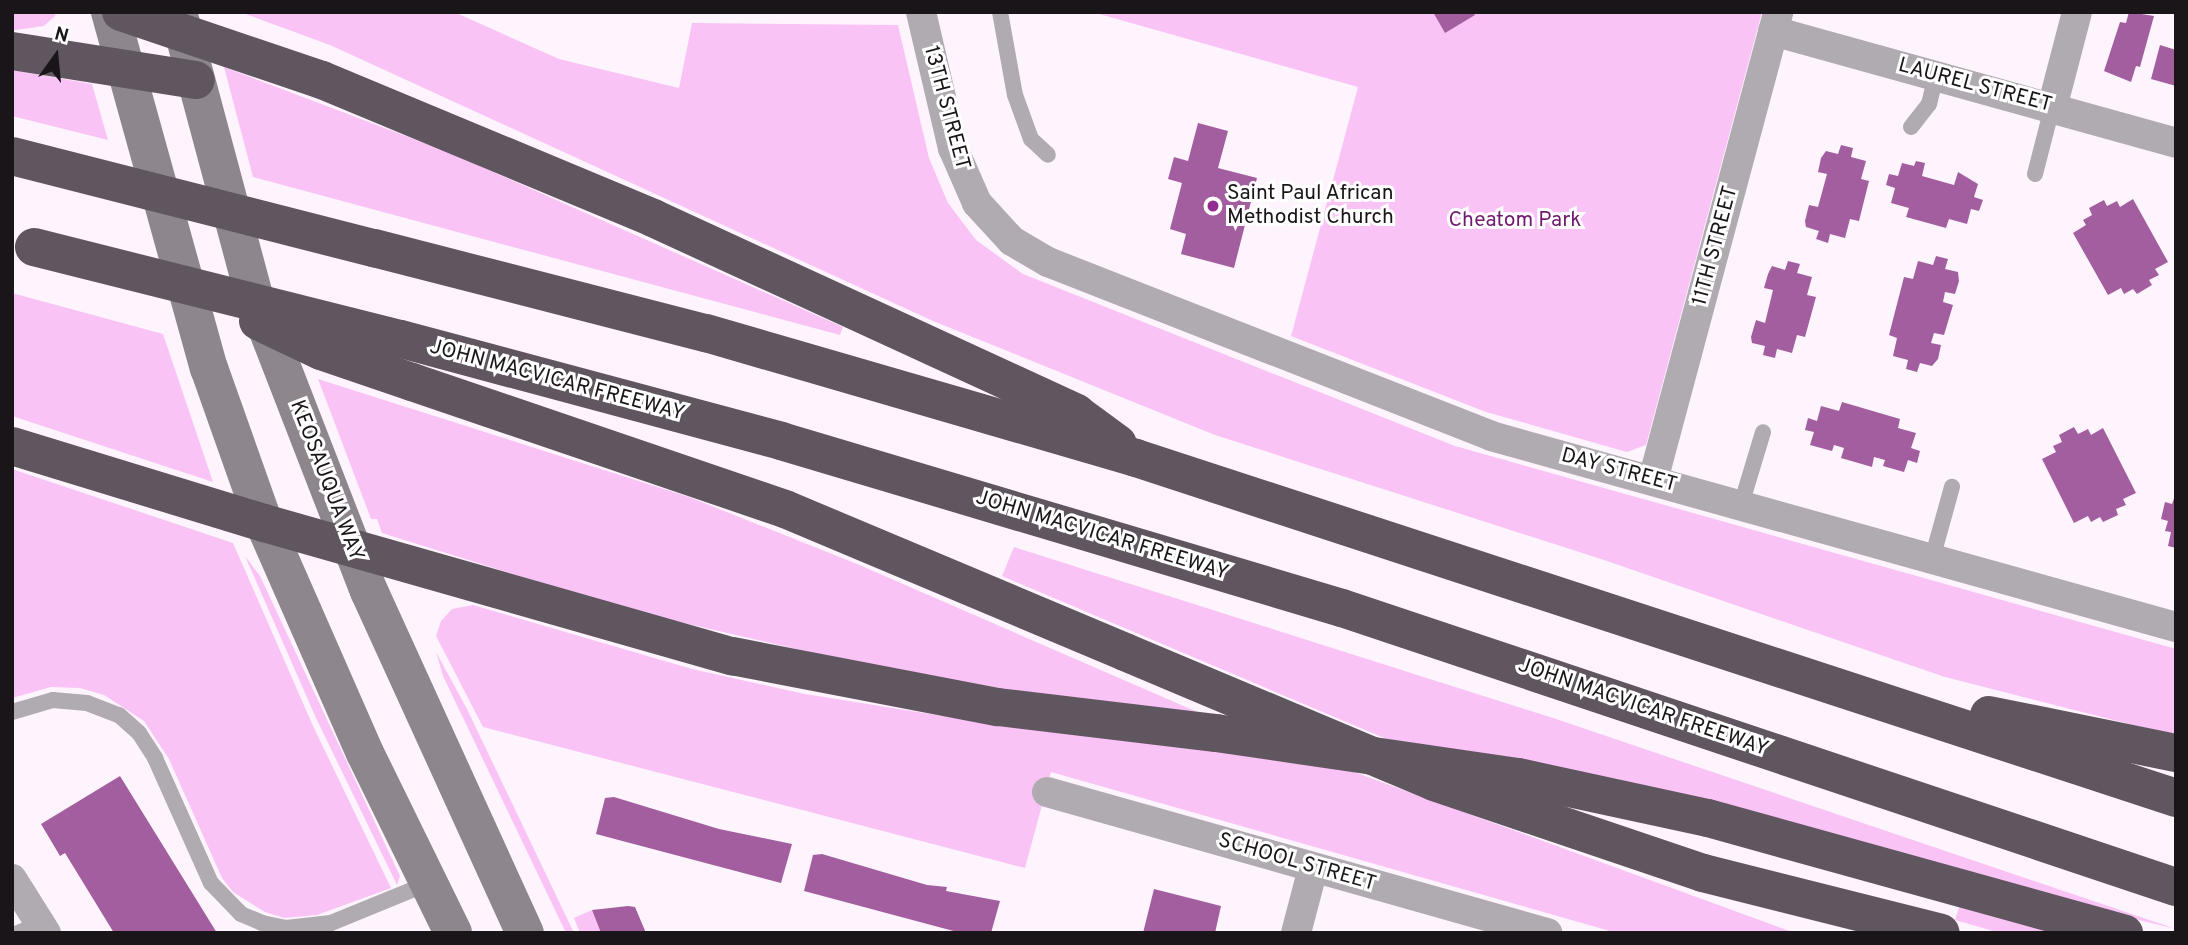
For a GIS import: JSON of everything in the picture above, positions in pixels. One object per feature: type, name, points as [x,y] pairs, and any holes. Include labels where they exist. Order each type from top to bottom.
[{"type":"highway","points":[[121,12],[322,80],[653,218],[1076,413],[1136,458]]},
{"type":"highway","points":[[12,51],[196,80]]},
{"type":"highway","points":[[12,156],[706,333],[1136,458],[1869,695],[2176,798]]},
{"type":"highway","name":"JOHN MACVICAR FREEWAY","points":[[23,244],[401,339],[781,441],[1342,608],[2176,887]]},
{"type":"highway","points":[[186,287],[321,351],[785,509],[1434,782],[1708,874],[1852,933]]},
{"type":"highway","points":[[12,446],[644,634],[880,687],[998,707],[1504,775],[1618,797],[2124,933]]},
{"type":"highway","points":[[1869,695],[2052,726],[2176,753]]},
{"type":"highway","points":[[1708,874],[1941,933]]},
{"type":"main road","points":[[110,12],[209,368],[264,523],[365,753],[453,933]]},
{"type":"main road","name":"KEOSAUQUA WAY","points":[[177,12],[254,295],[352,549],[524,933]]},
{"type":"street","name":"13TH STREET","points":[[921,12],[953,148],[977,203],[1012,241],[1076,276]]},
{"type":"street","points":[[2052,108],[2077,12]]},
{"type":"street","name":"LAUREL STREET","points":[[1775,22],[1936,76],[2176,143]]},
{"type":"street","name":"11TH STREET","points":[[1653,480],[1775,22]]},
{"type":"street","name":"DAY STREET","points":[[1076,276],[1491,436],[2176,627]]},
{"type":"street","name":"SCHOOL STREET","points":[[1046,792],[1547,933]]},
{"type":"street","points":[[1296,933],[1313,868]]},
{"type":"street","points":[[12,879],[35,930]]},
{"type":"lane","points":[[1000,12],[1015,95],[1031,139],[1048,155]]},
{"type":"lane","points":[[1911,127],[1928,104],[1936,76]]},
{"type":"lane","points":[[2035,174],[2052,108]]},
{"type":"lane","points":[[1741,505],[1763,432]]},
{"type":"lane","points":[[1932,559],[1952,486]]},
{"type":"lane","points":[[12,712],[53,700],[87,703],[119,715],[139,733],[156,758],[211,883],[241,914],[262,923],[286,928],[331,923],[429,883]]},
{"type":"green space","points":[[12,12],[49,12],[56,15],[44,26],[12,30]]},
{"type":"green space","points":[[240,12],[454,12],[559,59],[679,88],[692,23],[898,25],[929,158],[948,203],[976,240],[1023,274],[1455,446],[2176,649],[2176,736],[1945,677],[1601,559],[1215,435],[933,321],[330,45]]},
{"type":"green space","name":"Cheatom Park","points":[[1092,12],[1762,12],[1646,445],[1627,452],[1486,412],[1291,336],[1358,87]]},
{"type":"green space","points":[[224,67],[448,152],[843,327],[840,335],[253,177]]},
{"type":"green space","points":[[12,70],[92,84],[108,140],[12,116]]},
{"type":"green space","points":[[12,293],[163,334],[213,482],[12,416]]},
{"type":"green space","points":[[318,379],[689,497],[857,564],[1202,714],[1014,694],[844,660],[628,610],[382,533],[377,519],[371,519]]},
{"type":"green space","points":[[12,469],[233,543],[313,726],[391,888],[317,915],[284,918],[265,912],[233,892],[222,878],[169,759],[144,721],[104,695],[80,688],[51,687],[12,698]]},
{"type":"green space","points":[[1014,547],[1556,719],[2176,929],[1384,738],[1002,576]]},
{"type":"green space","points":[[245,556],[260,576],[400,876],[397,885],[316,718]]},
{"type":"green space","points":[[473,605],[692,669],[805,694],[949,717],[1332,764],[1795,933],[1617,933],[1051,772],[1025,868],[483,727],[436,636],[441,621],[452,609]]},
{"type":"green space","points":[[436,652],[467,709],[574,933],[566,933],[443,676]]},
{"type":"green space","points":[[1960,905],[2063,933],[2000,933],[1955,920]]},
{"type":"green space","points":[[592,910],[601,933],[580,933],[574,918]]},
{"type":"building","points":[[1433,12],[1473,12],[1475,15],[1445,33]]},
{"type":"building","points":[[2129,12],[2154,16],[2140,67],[2136,66],[2131,82],[2104,71],[2120,22],[2126,23]]},
{"type":"building","points":[[2160,45],[2176,50],[2176,86],[2151,79]]},
{"type":"building","name":"Saint Paul African Methodist Church","points":[[1198,123],[1228,131],[1218,168],[1257,178],[1234,268],[1181,254],[1186,234],[1170,229],[1182,183],[1168,179],[1174,157],[1188,161]]},
{"type":"building","points":[[1841,145],[1853,148],[1851,157],[1866,161],[1861,179],[1869,181],[1859,221],[1850,219],[1845,238],[1830,234],[1828,243],[1816,239],[1819,231],[1806,227],[1805,221],[1809,205],[1818,207],[1827,174],[1818,172],[1821,158],[1826,151],[1838,154]]},
{"type":"building","points":[[1916,161],[1925,163],[1922,176],[1954,185],[1958,172],[1978,184],[1974,197],[1983,200],[1979,211],[1971,209],[1967,224],[1949,219],[1946,228],[1906,217],[1909,208],[1891,203],[1895,188],[1886,185],[1889,174],[1898,176],[1902,163],[1914,166]]},
{"type":"building","points":[[2133,199],[2168,262],[2155,269],[2159,275],[2149,280],[2152,285],[2137,294],[2133,289],[2124,294],[2121,288],[2108,295],[2073,233],[2086,225],[2083,220],[2092,215],[2089,208],[2104,200],[2107,206],[2117,201],[2120,207]]},
{"type":"building","points":[[1936,256],[1948,259],[1945,269],[1958,272],[1959,281],[1955,294],[1945,292],[1943,302],[1953,305],[1944,335],[1934,333],[1931,343],[1941,345],[1938,359],[1932,366],[1920,363],[1917,372],[1906,369],[1908,360],[1893,356],[1897,338],[1889,335],[1904,277],[1913,279],[1918,261],[1933,265]]},
{"type":"building","points":[[1788,261],[1800,264],[1797,273],[1812,277],[1807,295],[1816,297],[1805,337],[1797,335],[1792,353],[1777,349],[1775,358],[1763,355],[1765,346],[1752,343],[1751,337],[1756,320],[1765,323],[1773,290],[1764,288],[1768,274],[1772,266],[1785,270]]},
{"type":"building","points":[[1842,402],[1900,419],[1898,428],[1916,433],[1911,448],[1920,451],[1917,463],[1908,460],[1904,472],[1883,466],[1885,460],[1874,457],[1872,467],[1841,458],[1844,448],[1834,445],[1832,451],[1810,445],[1814,432],[1805,430],[1808,418],[1817,421],[1821,406],[1839,411]]},
{"type":"building","points":[[2074,427],[2078,434],[2088,429],[2091,435],[2103,428],[2136,493],[2123,499],[2126,505],[2116,509],[2118,515],[2103,522],[2100,517],[2091,522],[2088,516],[2074,523],[2042,459],[2056,452],[2053,446],[2062,442],[2059,435]]},
{"type":"building","points":[[2176,493],[2176,548],[2168,546],[2171,532],[2165,531],[2168,521],[2161,519],[2165,502],[2172,504]]},
{"type":"building","points":[[120,776],[217,933],[114,933],[65,853],[60,856],[41,824]]},
{"type":"building","points":[[614,797],[719,829],[792,844],[781,883],[596,834],[605,798]]},
{"type":"building","points":[[822,854],[927,885],[947,887],[946,891],[1000,901],[991,933],[961,933],[804,891],[813,855]]},
{"type":"building","points":[[1154,889],[1221,906],[1215,933],[1143,933]]},
{"type":"building","points":[[635,907],[646,933],[601,933],[592,910]]},
{"type":"place","name":"Saint Paul African Methodist Church","points":[[1213,206]]}]
